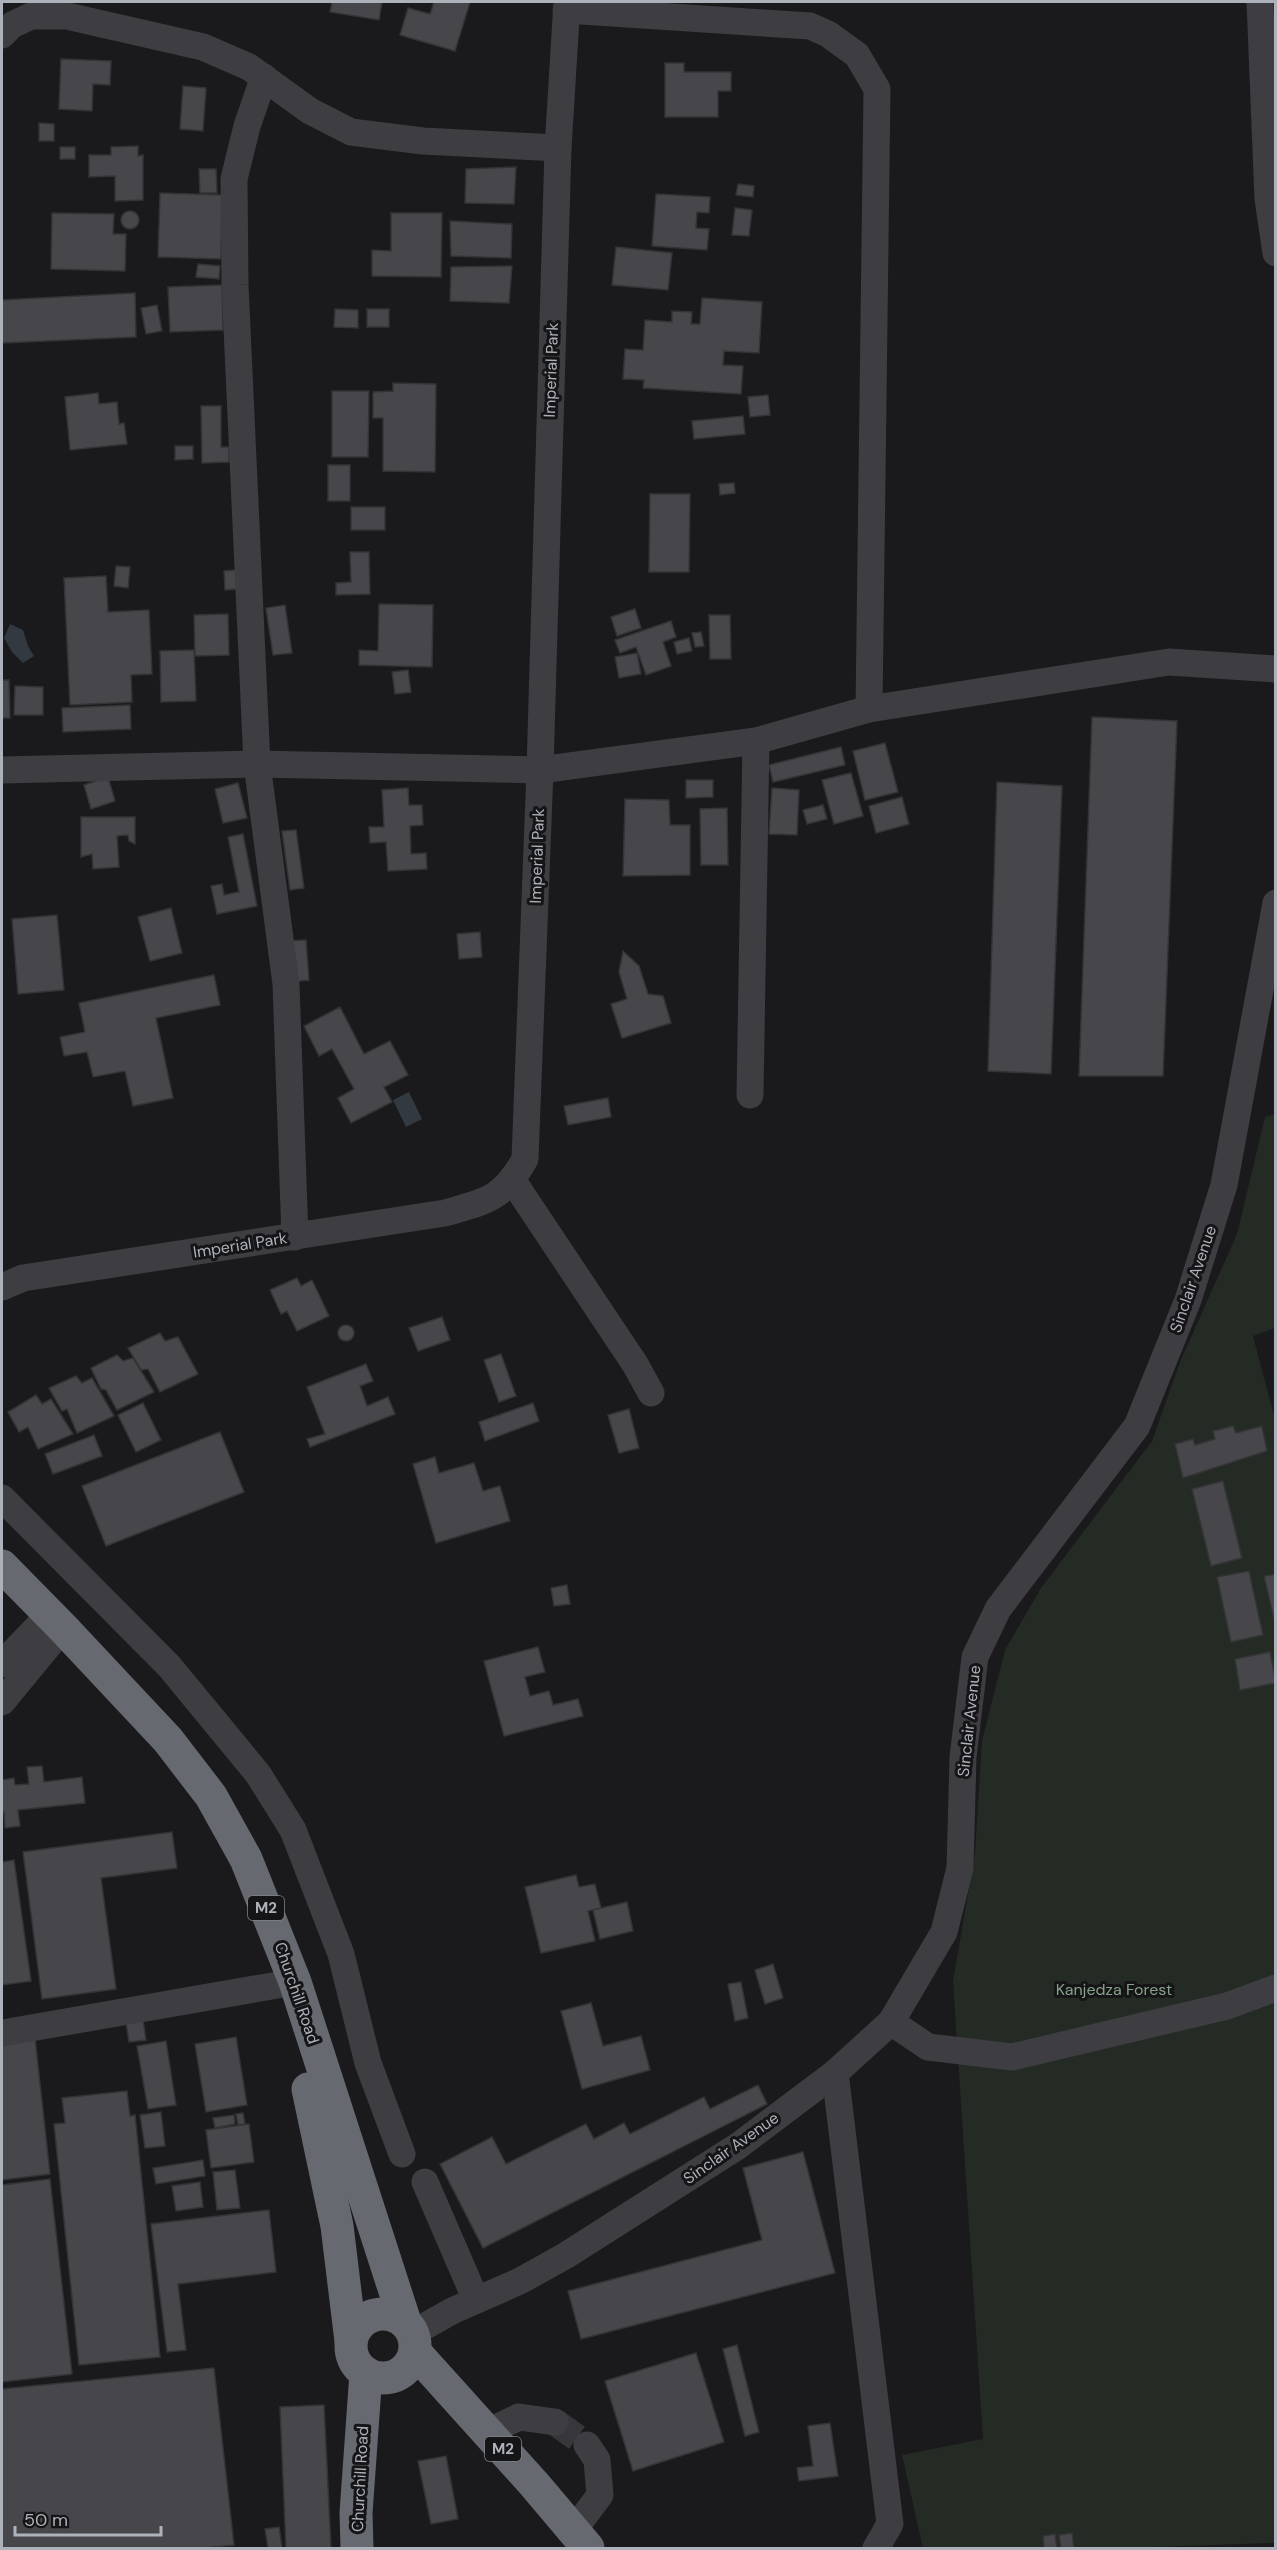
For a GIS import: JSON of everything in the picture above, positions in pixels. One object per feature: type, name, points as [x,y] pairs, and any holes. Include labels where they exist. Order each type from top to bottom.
[{"type":"highway","name":"Churchill Road","points":[[2,1566],[50,1628],[154,1751],[196,1807],[231,1866],[262,1936],[287,1984],[411,2336]]},
{"type":"highway","name":"Churchill Road","points":[[2,1595],[50,1628]]},
{"type":"highway","name":"Churchill Road","points":[[287,1984],[337,2226],[352,2354],[357,2365],[366,2373],[356,2512],[357,2548]]},
{"type":"highway","points":[[351,2341],[355,2330],[363,2321],[384,2314],[396,2316],[411,2336],[412,2361],[404,2372],[392,2377],[379,2378],[366,2373]]},
{"type":"highway","name":"M2","points":[[411,2336],[488,2432],[580,2540]]},
{"type":"street","points":[[1260,2],[1268,199],[1275,253]]},
{"type":"street","points":[[567,6],[810,26],[828,34],[857,55],[877,89],[869,709]]},
{"type":"street","name":"Imperial Park","points":[[2,1287],[23,1278],[445,1213],[477,1204],[497,1195],[513,1181],[525,1159],[540,770],[558,148],[567,6]]},
{"type":"street","points":[[2,35],[12,25],[31,16],[67,16],[203,47],[249,67],[310,111],[351,132],[423,141],[558,148]]},
{"type":"street","points":[[264,77],[247,126],[234,179],[236,297],[257,764],[286,984],[295,1237]]},
{"type":"street","points":[[2,770],[257,764],[540,770],[756,741],[869,709],[1169,662],[1275,669]]},
{"type":"street","points":[[750,1095],[756,741]]},
{"type":"street","name":"Sinclair Avenue","points":[[411,2336],[476,2300],[520,2281],[604,2233],[738,2146],[835,2073],[891,2022],[944,1932],[960,1868],[963,1757],[975,1657],[998,1609],[1137,1426],[1188,1300],[1224,1185],[1275,903]]},
{"type":"street","points":[[513,1181],[635,1364],[651,1393]]},
{"type":"street","points":[[2,1498],[169,1666],[258,1774],[293,1830],[341,1954],[368,2063],[402,2154]]},
{"type":"street","points":[[2,1665],[50,1628]]},
{"type":"street","points":[[2,1702],[50,1628]]},
{"type":"street","points":[[2,2033],[287,1984]]},
{"type":"street","points":[[891,2022],[928,2047],[1012,2057],[1227,2006],[1275,1988]]},
{"type":"street","points":[[835,2073],[890,2524],[876,2548]]},
{"type":"street","points":[[425,2182],[476,2300]]},
{"type":"street","points":[[488,2432],[519,2417],[555,2422]]},
{"type":"street","points":[[580,2540],[600,2495],[597,2460],[587,2445]]},
{"type":"green space","name":"Kanjedza Forest","points":[[1275,1114],[1275,1328],[1253,1336],[1276,1423],[1275,2543],[1126,2548],[923,2548],[902,2455],[983,2439],[953,1981],[975,1853],[982,1741],[1005,1650],[1041,1588],[1152,1441],[1180,1362],[1237,1234],[1265,1117]]},
{"type":"shaded area","points":[[10,624],[23,630],[34,656],[23,663],[12,652],[4,638]]},
{"type":"shaded area","points":[[409,1092],[422,1119],[406,1127],[393,1100]]},
{"type":"building","points":[[332,2],[382,2],[379,20],[330,12]]},
{"type":"building","points":[[434,2],[470,2],[455,51],[400,35],[408,8],[430,14]]},
{"type":"building","points":[[61,59],[111,61],[110,85],[93,84],[92,111],[59,109]]},
{"type":"building","points":[[665,63],[684,63],[684,72],[731,72],[731,91],[718,91],[718,117],[665,117]]},
{"type":"building","points":[[183,86],[206,88],[203,131],[180,129]]},
{"type":"building","points":[[39,123],[54,124],[54,141],[39,141]]},
{"type":"building","points":[[138,146],[138,156],[143,155],[143,200],[115,201],[115,176],[89,177],[89,155],[111,155],[111,147]]},
{"type":"building","points":[[60,147],[75,147],[75,159],[60,159]]},
{"type":"building","points":[[516,167],[514,204],[465,203],[466,169]]},
{"type":"building","points":[[199,169],[216,169],[217,193],[200,193]]},
{"type":"building","points":[[738,184],[754,186],[753,197],[736,195]]},
{"type":"building","points":[[160,193],[222,195],[221,259],[158,257]]},
{"type":"building","points":[[656,194],[710,197],[709,213],[697,212],[696,228],[709,229],[707,250],[652,246]]},
{"type":"building","points":[[735,208],[752,210],[749,236],[732,235]]},
{"type":"building","points":[[130,211],[136,214],[139,220],[136,226],[130,229],[124,226],[121,220],[124,214]]},
{"type":"building","points":[[52,213],[114,214],[113,234],[126,234],[125,271],[51,269]]},
{"type":"building","points":[[391,213],[442,213],[441,277],[372,276],[372,250],[391,251]]},
{"type":"building","points":[[450,221],[512,224],[511,258],[451,256]]},
{"type":"building","points":[[616,247],[672,253],[668,290],[612,285]]},
{"type":"building","points":[[198,264],[220,266],[219,279],[196,277]]},
{"type":"building","points":[[512,266],[509,303],[450,301],[451,267]]},
{"type":"building","points":[[222,285],[223,330],[170,332],[168,287]]},
{"type":"building","points":[[135,293],[136,337],[2,343],[2,300]]},
{"type":"building","points":[[702,298],[762,302],[759,353],[724,351],[723,365],[743,366],[741,394],[643,388],[644,380],[623,379],[625,349],[643,350],[645,320],[672,322],[672,311],[692,312],[691,324],[700,324]]},
{"type":"building","points":[[157,305],[162,331],[146,334],[141,308]]},
{"type":"building","points":[[335,309],[358,310],[358,328],[334,327]]},
{"type":"building","points":[[367,309],[389,309],[389,327],[367,327]]},
{"type":"building","points":[[393,383],[436,384],[435,472],[383,471],[383,418],[373,418],[373,392],[393,391]]},
{"type":"building","points":[[332,391],[369,391],[368,457],[332,457]]},
{"type":"building","points":[[98,393],[99,404],[117,402],[119,424],[124,423],[127,444],[70,450],[65,397]]},
{"type":"building","points":[[768,395],[770,415],[750,417],[748,397]]},
{"type":"building","points":[[201,406],[221,406],[221,447],[229,447],[229,462],[202,463]]},
{"type":"building","points":[[743,416],[745,434],[694,439],[692,421]]},
{"type":"building","points":[[175,446],[193,446],[193,459],[175,460]]},
{"type":"building","points":[[328,465],[350,465],[350,501],[328,501]]},
{"type":"building","points":[[734,483],[735,493],[720,495],[719,484]]},
{"type":"building","points":[[650,494],[690,494],[689,572],[649,572]]},
{"type":"building","points":[[351,507],[385,507],[385,530],[351,530]]},
{"type":"building","points":[[350,552],[369,552],[370,594],[336,595],[336,583],[351,582]]},
{"type":"building","points":[[116,566],[130,567],[128,588],[114,586]]},
{"type":"building","points":[[237,570],[238,589],[225,590],[224,571]]},
{"type":"building","points":[[106,576],[108,612],[149,610],[152,674],[131,675],[132,702],[70,705],[64,578]]},
{"type":"building","points":[[379,604],[433,605],[432,667],[359,665],[359,650],[378,651]]},
{"type":"building","points":[[285,605],[292,653],[273,655],[266,608]]},
{"type":"building","points":[[635,609],[641,628],[617,636],[611,617]]},
{"type":"building","points":[[228,614],[229,655],[195,656],[194,615]]},
{"type":"building","points":[[709,615],[730,615],[731,659],[710,659]]},
{"type":"building","points":[[671,621],[676,637],[663,642],[671,666],[646,675],[636,647],[620,653],[615,640]]},
{"type":"building","points":[[701,632],[704,646],[695,647],[692,633]]},
{"type":"building","points":[[689,638],[692,651],[677,654],[674,642]]},
{"type":"building","points":[[194,650],[196,701],[161,702],[160,651]]},
{"type":"building","points":[[637,653],[641,674],[619,678],[615,657]]},
{"type":"building","points":[[408,670],[411,692],[395,694],[392,672]]},
{"type":"building","points":[[2,680],[9,680],[10,718],[2,718]]},
{"type":"building","points":[[15,686],[43,687],[43,715],[14,715]]},
{"type":"building","points":[[130,705],[131,729],[63,732],[62,708]]},
{"type":"building","points":[[1092,717],[1177,721],[1163,1076],[1079,1076]]},
{"type":"building","points":[[885,743],[898,792],[865,800],[853,751]]},
{"type":"building","points":[[841,747],[845,765],[773,782],[769,765]]},
{"type":"building","points":[[851,773],[863,816],[834,824],[822,780]]},
{"type":"building","points":[[108,777],[115,801],[91,809],[84,785]]},
{"type":"building","points":[[686,780],[713,780],[713,797],[686,798]]},
{"type":"building","points":[[997,782],[1062,786],[1051,1074],[988,1071]]},
{"type":"building","points":[[238,783],[247,818],[223,823],[215,789]]},
{"type":"building","points":[[408,788],[409,805],[422,805],[423,825],[410,826],[411,854],[426,853],[427,869],[388,871],[386,842],[370,843],[369,827],[384,827],[382,790]]},
{"type":"building","points":[[772,788],[799,790],[797,835],[769,834]]},
{"type":"building","points":[[902,797],[909,824],[876,833],[869,806]]},
{"type":"building","points":[[625,799],[669,800],[670,825],[690,825],[690,875],[623,876]]},
{"type":"building","points":[[823,805],[827,819],[807,824],[803,810]]},
{"type":"building","points":[[727,808],[728,865],[701,865],[700,809]]},
{"type":"building","points":[[81,817],[135,817],[135,844],[129,841],[128,835],[117,836],[119,867],[93,869],[92,854],[81,857]]},
{"type":"building","points":[[296,830],[304,888],[290,890],[282,831]]},
{"type":"building","points":[[243,834],[257,906],[217,914],[211,886],[222,884],[224,895],[239,892],[228,837]]},
{"type":"building","points":[[171,908],[182,953],[150,961],[138,917]]},
{"type":"building","points":[[57,915],[64,990],[18,994],[12,919]]},
{"type":"building","points":[[480,932],[482,957],[459,959],[457,934]]},
{"type":"building","points":[[306,940],[309,980],[290,982],[286,941]]},
{"type":"building","points":[[623,951],[639,966],[648,994],[663,996],[671,1023],[622,1038],[611,1004],[627,999],[619,972]]},
{"type":"building","points":[[214,975],[220,1005],[156,1018],[173,1098],[133,1106],[125,1071],[93,1077],[87,1052],[64,1056],[60,1037],[85,1032],[79,1003]]},
{"type":"building","points":[[340,1007],[364,1054],[390,1041],[408,1075],[384,1087],[392,1102],[351,1123],[338,1098],[354,1089],[332,1049],[319,1056],[304,1026]]},
{"type":"building","points":[[608,1098],[611,1117],[568,1125],[564,1106]]},
{"type":"building","points":[[297,1278],[301,1286],[312,1280],[329,1316],[297,1331],[287,1311],[281,1314],[270,1290]]},
{"type":"building","points":[[442,1317],[450,1340],[418,1351],[409,1328]]},
{"type":"building","points":[[346,1325],[352,1327],[354,1333],[352,1339],[346,1341],[340,1339],[338,1333],[340,1327]]},
{"type":"building","points":[[160,1333],[165,1341],[178,1337],[198,1374],[160,1392],[148,1369],[141,1370],[128,1348]]},
{"type":"building","points":[[501,1354],[516,1396],[499,1402],[484,1360]]},
{"type":"building","points":[[117,1355],[123,1361],[133,1358],[154,1392],[117,1410],[106,1390],[101,1389],[91,1368]]},
{"type":"building","points":[[366,1364],[373,1381],[360,1386],[367,1406],[388,1397],[395,1414],[310,1447],[307,1439],[325,1434],[307,1387]]},
{"type":"building","points":[[76,1376],[82,1383],[92,1378],[114,1416],[77,1433],[67,1409],[62,1411],[49,1388]]},
{"type":"building","points":[[36,1395],[42,1404],[51,1399],[73,1434],[38,1449],[28,1427],[19,1432],[8,1412]]},
{"type":"building","points":[[143,1403],[161,1440],[136,1452],[118,1415]]},
{"type":"building","points":[[533,1403],[539,1421],[485,1441],[479,1422]]},
{"type":"building","points":[[629,1409],[639,1448],[619,1453],[608,1415]]},
{"type":"building","points":[[1233,1426],[1236,1433],[1262,1426],[1267,1451],[1183,1478],[1175,1444],[1193,1439],[1195,1445],[1215,1439],[1213,1431]]},
{"type":"building","points":[[220,1432],[244,1492],[106,1546],[82,1486]]},
{"type":"building","points":[[94,1435],[102,1456],[53,1474],[45,1454]]},
{"type":"building","points":[[435,1457],[439,1473],[474,1463],[483,1491],[500,1486],[510,1521],[436,1543],[413,1464]]},
{"type":"building","points":[[1223,1481],[1242,1558],[1211,1566],[1192,1489]]},
{"type":"building","points":[[1249,1571],[1263,1635],[1231,1642],[1217,1577]]},
{"type":"building","points":[[1276,1574],[1276,1627],[1264,1576]]},
{"type":"building","points":[[567,1585],[570,1604],[554,1606],[551,1588]]},
{"type":"building","points":[[538,1647],[545,1672],[525,1677],[530,1696],[549,1691],[553,1705],[578,1699],[583,1716],[504,1736],[484,1661]]},
{"type":"building","points":[[1270,1652],[1276,1683],[1240,1690],[1235,1659]]},
{"type":"building","points":[[42,1766],[44,1782],[82,1777],[85,1803],[18,1810],[20,1826],[5,1828],[4,1812],[2,1813],[2,1780],[14,1778],[15,1785],[29,1784],[27,1767]]},
{"type":"building","points":[[172,1832],[177,1868],[101,1878],[116,1989],[42,1999],[23,1852]]},
{"type":"building","points":[[14,1860],[31,1981],[2,1985],[2,1862]]},
{"type":"building","points":[[576,1875],[579,1887],[595,1884],[601,1908],[588,1911],[595,1941],[541,1953],[525,1887]]},
{"type":"building","points":[[627,1902],[633,1931],[600,1939],[593,1910]]},
{"type":"building","points":[[773,1964],[783,1998],[765,2004],[755,1970]]},
{"type":"building","points":[[741,1982],[748,2018],[735,2021],[728,1984]]},
{"type":"building","points":[[591,2003],[603,2046],[641,2036],[650,2070],[582,2089],[561,2011]]},
{"type":"building","points":[[143,2020],[146,2040],[129,2042],[126,2023]]},
{"type":"building","points":[[236,2037],[247,2105],[206,2112],[195,2044]]},
{"type":"building","points":[[35,2038],[50,2174],[2,2180],[2,2041]]},
{"type":"building","points":[[166,2041],[176,2105],[148,2109],[137,2046]]},
{"type":"building","points":[[758,2085],[767,2104],[483,2248],[440,2164],[492,2137],[506,2164],[586,2124],[594,2139],[624,2123],[630,2134],[704,2097],[710,2109]]},
{"type":"building","points":[[127,2091],[130,2116],[135,2115],[160,2357],[79,2365],[54,2124],[65,2123],[62,2098]]},
{"type":"building","points":[[161,2112],[165,2146],[145,2148],[140,2115]]},
{"type":"building","points":[[243,2113],[245,2124],[238,2125],[236,2114]]},
{"type":"building","points":[[234,2115],[235,2124],[215,2128],[213,2118]]},
{"type":"building","points":[[249,2124],[254,2162],[211,2168],[206,2130]]},
{"type":"building","points":[[803,2152],[835,2273],[581,2339],[568,2291],[762,2240],[743,2168]]},
{"type":"building","points":[[203,2160],[205,2176],[156,2184],[153,2168]]},
{"type":"building","points":[[235,2170],[240,2208],[217,2210],[213,2172]]},
{"type":"building","points":[[50,2179],[72,2374],[2,2382],[2,2185]]},
{"type":"building","points":[[200,2182],[203,2207],[176,2211],[172,2186]]},
{"type":"building","points":[[269,2210],[276,2272],[178,2284],[186,2350],[167,2352],[151,2224]]},
{"type":"building","points":[[737,2345],[759,2432],[745,2436],[723,2349]]},
{"type":"building","points":[[696,2353],[724,2442],[633,2471],[605,2381]]},
{"type":"building","points":[[214,2368],[234,2545],[204,2548],[2,2548],[2,2389]]},
{"type":"building","points":[[324,2405],[331,2548],[286,2548],[280,2407]]},
{"type":"building","points":[[830,2423],[838,2476],[799,2481],[797,2468],[813,2466],[808,2426]]},
{"type":"building","points":[[446,2456],[458,2519],[431,2524],[418,2461]]},
{"type":"building","points":[[279,2527],[282,2548],[268,2548],[265,2529]]},
{"type":"building","points":[[1072,2533],[1074,2548],[1061,2548],[1059,2535]]},
{"type":"building","points":[[1055,2534],[1057,2548],[1044,2548],[1043,2536]]},
{"type":"tunnel","points":[[555,2422],[587,2445]]}]
